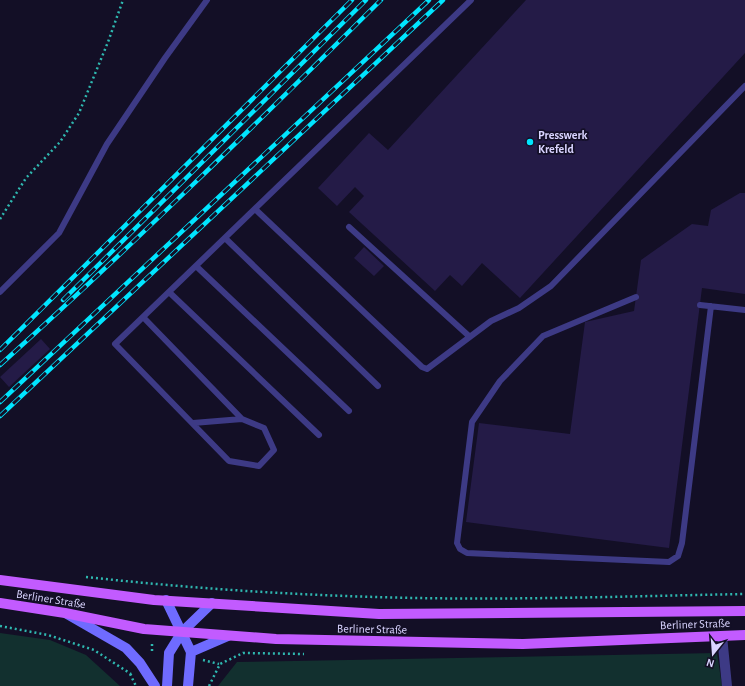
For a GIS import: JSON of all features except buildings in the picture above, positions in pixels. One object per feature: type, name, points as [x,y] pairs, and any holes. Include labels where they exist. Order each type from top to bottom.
[{"type":"main road","name":"Berliner Straße","points":[[0,580],[166,600],[379,614],[745,611]]},
{"type":"main road","points":[[166,600],[191,652],[188,686]]},
{"type":"main road","name":"Berliner Straße","points":[[0,604],[65,613],[144,628],[276,639],[523,644],[745,635]]},
{"type":"main road","points":[[167,686],[169,653],[182,632],[212,604]]},
{"type":"main road","points":[[65,613],[126,648],[140,663],[155,686]]},
{"type":"main road","points":[[191,652],[228,636]]},
{"type":"street","points":[[722,636],[727,686]]},
{"type":"lane","points":[[0,292],[59,233],[107,144],[165,58],[207,0]]},
{"type":"lane","points":[[143,317],[242,419],[264,428],[274,450],[259,466],[230,461],[115,344],[471,0]]},
{"type":"lane","points":[[255,209],[422,367],[427,369],[492,321],[519,308],[551,286],[745,86]]},
{"type":"lane","points":[[349,227],[470,337]]},
{"type":"lane","points":[[225,238],[378,386]]},
{"type":"lane","points":[[196,266],[349,411]]},
{"type":"lane","points":[[169,292],[319,435]]},
{"type":"lane","points":[[636,297],[543,336],[500,381],[472,422],[457,543],[460,549],[467,553],[670,562],[678,556],[682,542],[711,306]]},
{"type":"lane","points":[[700,305],[745,310]]},
{"type":"lane","points":[[192,423],[242,419]]},
{"type":"path","points":[[0,219],[26,178],[60,142],[79,113],[124,0]]},
{"type":"path","points":[[78,576],[157,585],[291,594],[418,598],[745,594]]},
{"type":"path","points":[[130,674],[136,686]]},
{"type":"green space","points":[[0,633],[50,640],[86,655],[120,686],[0,686]]},
{"type":"green space","points":[[717,653],[722,686],[218,686],[237,662]]},
{"type":"railway","points":[[0,350],[352,0]]},
{"type":"railway","points":[[63,300],[366,0]]},
{"type":"railway","points":[[0,365],[49,321],[240,139],[381,0]]},
{"type":"railway","points":[[0,402],[429,0]]},
{"type":"railway","points":[[0,416],[443,0]]},
{"type":"place","name":"Presswerk Krefeld","points":[[530,142]]}]
